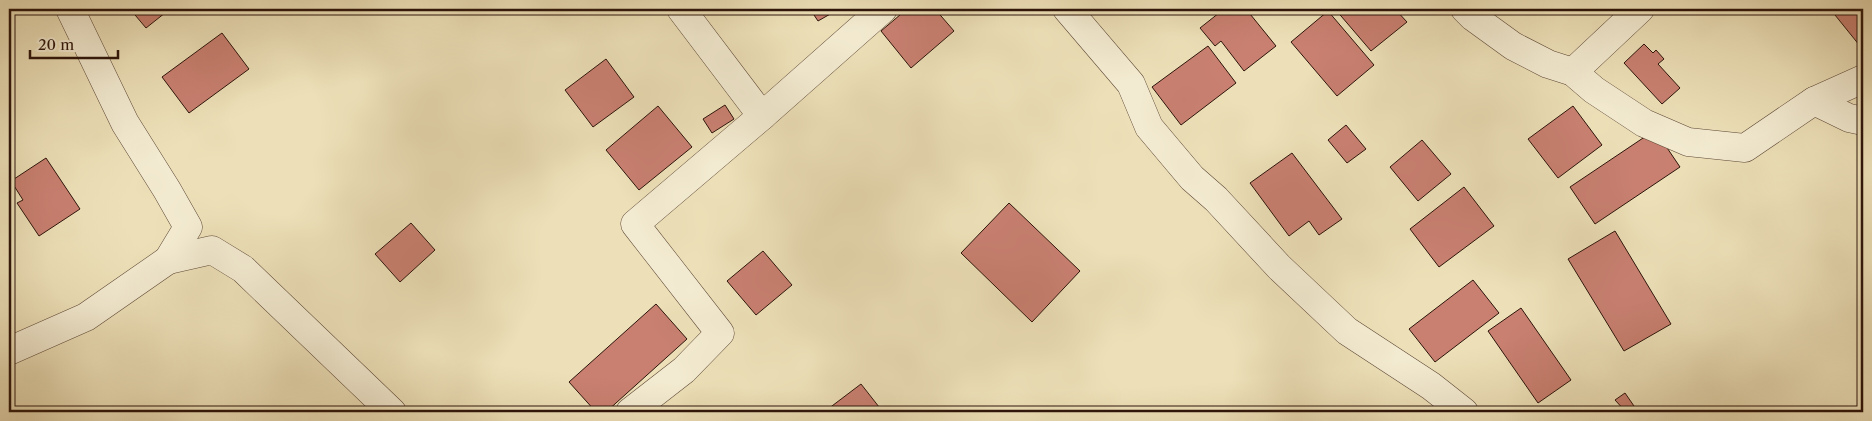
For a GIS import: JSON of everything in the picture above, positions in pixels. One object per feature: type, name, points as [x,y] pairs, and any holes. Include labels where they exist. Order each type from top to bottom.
[{"type":"street","points":[[70,9],[125,123],[188,227],[168,260]]},
{"type":"street","points":[[681,9],[762,116]]},
{"type":"street","points":[[630,412],[684,370],[720,333],[635,224],[762,116],[883,9]]},
{"type":"street","points":[[1067,9],[1131,84],[1149,126],[1192,178],[1216,198],[1279,267],[1347,331],[1431,386],[1464,412]]},
{"type":"street","points":[[1465,9],[1472,17],[1513,46],[1548,64],[1573,72],[1594,90],[1644,123],[1688,142],[1745,148],[1814,101],[1863,78]]},
{"type":"street","points":[[1573,72],[1640,9]]},
{"type":"street","points":[[1814,101],[1850,118],[1863,121]]},
{"type":"street","points":[[9,351],[86,317],[168,260],[212,250],[243,269],[392,412]]},
{"type":"building","points":[[130,9],[170,9],[146,28]]},
{"type":"building","points":[[810,9],[839,9],[818,21]]},
{"type":"building","points":[[907,9],[935,9],[954,31],[911,68],[881,31]]},
{"type":"building","points":[[1224,9],[1246,9],[1276,46],[1244,71],[1221,41],[1215,46],[1200,28]]},
{"type":"building","points":[[1335,9],[1395,9],[1407,22],[1371,51]]},
{"type":"building","points":[[1843,9],[1863,9],[1863,43],[1860,46],[1835,15]]},
{"type":"building","points":[[1328,11],[1374,65],[1337,96],[1291,42]]},
{"type":"building","points":[[222,33],[249,69],[189,113],[162,77]]},
{"type":"building","points":[[1644,44],[1653,53],[1656,50],[1664,59],[1658,64],[1680,88],[1662,104],[1624,63]]},
{"type":"building","points":[[1208,46],[1236,83],[1181,125],[1152,87]]},
{"type":"building","points":[[606,59],[634,97],[593,127],[565,90]]},
{"type":"building","points":[[725,105],[734,119],[712,133],[703,119]]},
{"type":"building","points":[[658,106],[692,147],[639,190],[606,150]]},
{"type":"building","points":[[1573,106],[1602,145],[1558,178],[1528,139]]},
{"type":"building","points":[[1346,125],[1366,149],[1347,163],[1328,140]]},
{"type":"building","points":[[1655,130],[1680,167],[1595,224],[1570,187]]},
{"type":"building","points":[[1422,140],[1451,174],[1418,201],[1390,167]]},
{"type":"building","points":[[1292,153],[1342,219],[1319,235],[1309,221],[1289,236],[1250,183]]},
{"type":"building","points":[[46,158],[80,209],[39,236],[17,203],[23,200],[11,181]]},
{"type":"building","points":[[1464,187],[1494,226],[1439,267],[1410,229]]},
{"type":"building","points":[[1009,203],[1080,271],[1032,322],[961,253]]},
{"type":"building","points":[[411,223],[435,250],[400,282],[375,254]]},
{"type":"building","points":[[1615,231],[1671,324],[1624,351],[1568,259]]},
{"type":"building","points":[[763,251],[792,285],[756,315],[727,281]]},
{"type":"building","points":[[1473,280],[1499,313],[1435,362],[1409,329]]},
{"type":"building","points":[[656,304],[687,339],[606,412],[596,412],[569,382]]},
{"type":"building","points":[[1521,308],[1571,380],[1538,403],[1488,331]]},
{"type":"building","points":[[861,384],[883,412],[824,412]]},
{"type":"building","points":[[1625,393],[1634,406],[1626,412],[1615,400]]}]
